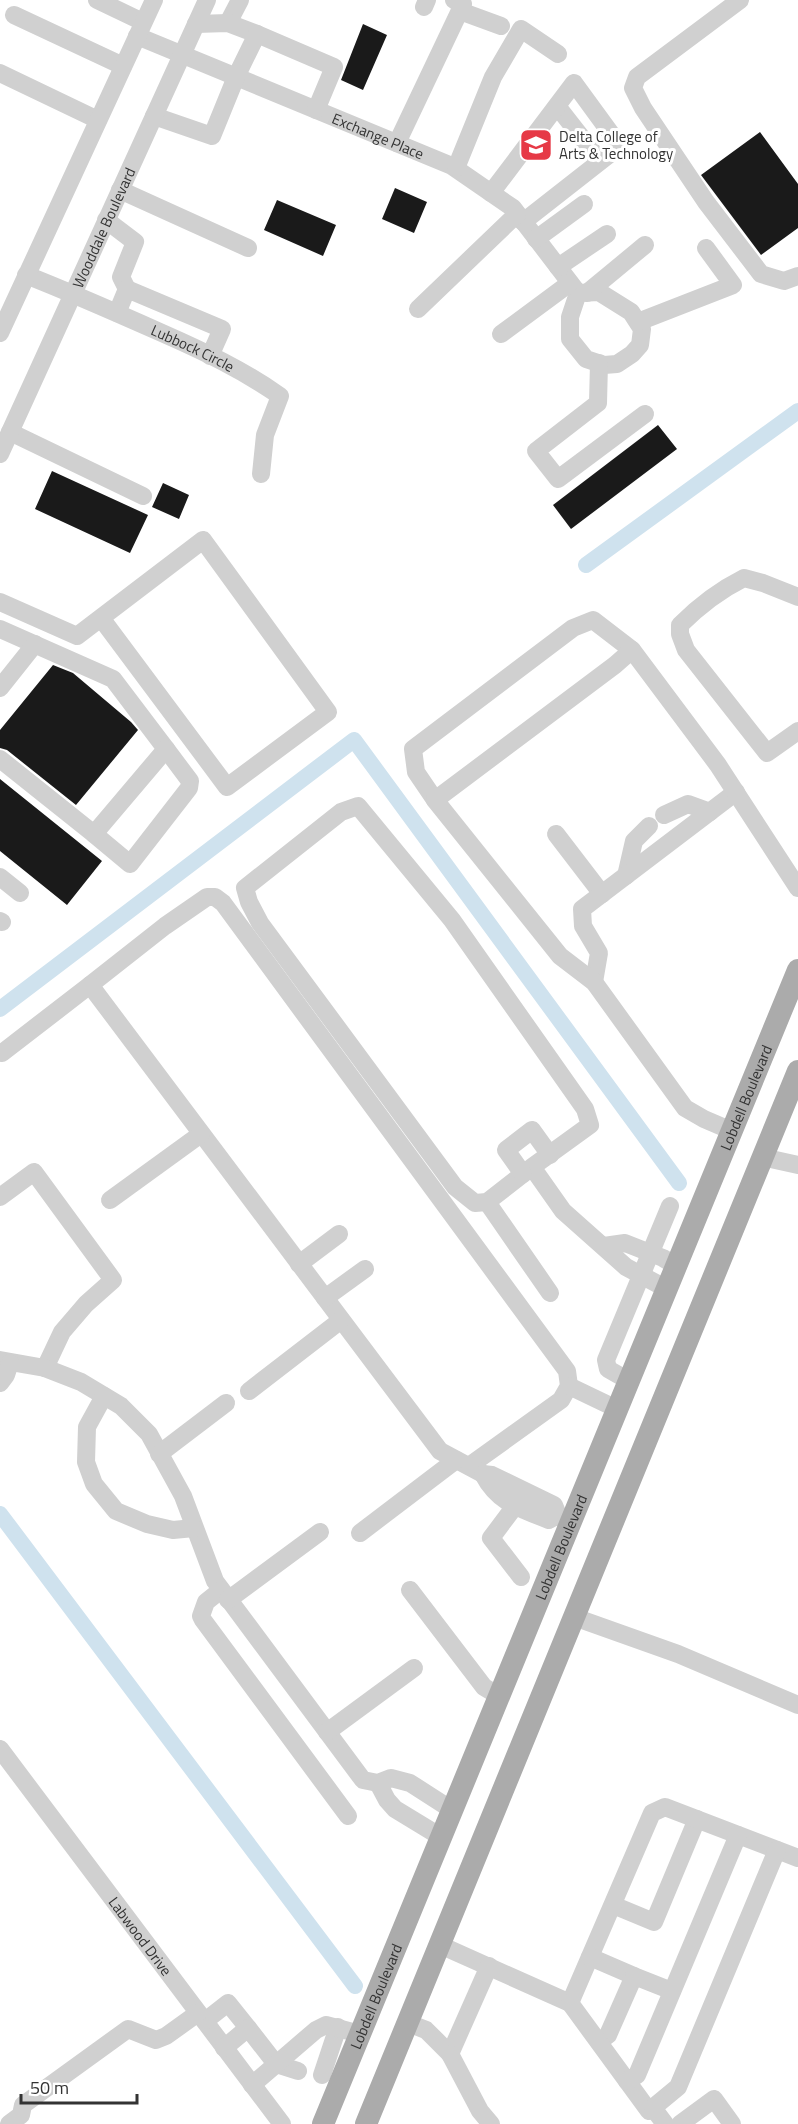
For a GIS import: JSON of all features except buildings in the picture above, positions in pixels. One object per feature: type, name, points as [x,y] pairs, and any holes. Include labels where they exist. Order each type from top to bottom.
[{"type":"main road","name":"Lobdell Boulevard","points":[[323,2124],[318,2076],[360,2034],[538,1602],[565,1518],[629,1381],[798,970]]},
{"type":"main road","points":[[366,2124],[798,1071]]},
{"type":"main road","points":[[538,1602],[574,1617]]},
{"type":"main road","points":[[431,1861],[468,1876]]},
{"type":"street","name":"Exchange Place","points":[[97,0],[182,55],[456,168],[513,208],[578,290]]},
{"type":"street","points":[[2,323],[153,0]]},
{"type":"street","name":"Wooddale Boulevard","points":[[4,441],[207,0]]},
{"type":"street","points":[[228,23],[240,0]]},
{"type":"street","points":[[740,0],[637,77],[633,88],[643,108],[706,202],[761,274],[784,281],[798,276]]},
{"type":"street","points":[[397,143],[457,5],[501,26]]},
{"type":"street","points":[[14,15],[123,66]]},
{"type":"street","points":[[196,24],[228,23],[334,67],[316,110]]},
{"type":"street","points":[[456,168],[493,77],[521,29],[558,54]]},
{"type":"street","points":[[154,116],[212,136],[236,77],[257,34]]},
{"type":"street","points":[[0,73],[98,120]]},
{"type":"street","points":[[418,309],[520,218],[620,146],[574,83],[491,193]]},
{"type":"street","points":[[557,105],[600,161]]},
{"type":"street","points":[[120,190],[248,248]]},
{"type":"street","points":[[536,238],[584,204]]},
{"type":"street","points":[[106,220],[135,242],[121,277],[127,289],[222,329],[210,356]]},
{"type":"street","points":[[558,267],[607,234]]},
{"type":"street","points":[[501,334],[578,290],[645,245]]},
{"type":"street","points":[[638,322],[733,285],[706,248]]},
{"type":"street","name":"Lubbock Circle","points":[[26,274],[210,356],[254,378],[280,396],[265,435],[261,474]]},
{"type":"street","points":[[117,313],[127,289]]},
{"type":"street","points":[[578,290],[599,292],[631,312],[642,328],[640,345],[632,354],[617,364],[604,365],[586,358],[570,339],[570,317],[578,290]]},
{"type":"street","points":[[599,363],[598,403],[536,451],[558,479],[645,414]]},
{"type":"street","points":[[4,441],[143,496]]},
{"type":"street","points":[[0,602],[77,636],[203,540],[328,712],[227,787],[101,618]]},
{"type":"street","points":[[798,597],[744,578],[721,590],[680,625],[680,634],[686,650],[767,753],[798,730]]},
{"type":"street","points":[[732,1131],[685,1108],[594,982],[560,956],[435,800],[416,772],[413,749],[573,628],[593,620],[632,650],[718,765],[798,888]]},
{"type":"street","points":[[0,629],[113,679],[190,781],[189,788],[129,864],[0,759]]},
{"type":"street","points":[[0,688],[35,644]]},
{"type":"street","points":[[435,800],[632,650]]},
{"type":"street","points":[[94,834],[166,748]]},
{"type":"street","points":[[594,982],[599,952],[583,926],[582,909],[736,792]]},
{"type":"street","points":[[664,815],[688,804],[710,812]]},
{"type":"street","points":[[358,806],[452,920],[585,1109],[591,1125],[528,1170],[487,1202],[475,1203],[455,1187],[260,923],[249,902],[245,888],[341,812],[358,806]]},
{"type":"street","points":[[626,876],[634,842],[649,826]]},
{"type":"street","points":[[556,834],[602,894]]},
{"type":"street","points":[[0,877],[20,893]]},
{"type":"street","points":[[2,1053],[165,926],[207,897],[215,897],[223,903],[567,1371],[569,1386],[561,1400],[470,1467],[360,1533]]},
{"type":"street","points":[[90,986],[440,1451],[470,1467],[492,1475],[519,1500],[554,1505],[565,1518]]},
{"type":"street","points":[[550,1155],[532,1130],[506,1150],[528,1170],[563,1210],[626,1267],[667,1289]]},
{"type":"street","points":[[110,1200],[201,1134]]},
{"type":"street","points":[[762,1158],[798,1165]]},
{"type":"street","points":[[0,1197],[34,1172],[113,1280],[86,1304],[62,1332],[45,1368]]},
{"type":"street","points":[[487,1202],[550,1293]]},
{"type":"street","points":[[629,1381],[608,1369],[606,1360],[670,1206]]},
{"type":"street","points":[[299,1264],[339,1234]]},
{"type":"street","points":[[604,1246],[625,1243],[676,1266]]},
{"type":"street","points":[[325,1298],[365,1269]]},
{"type":"street","points":[[249,1392],[341,1320]]},
{"type":"street","points":[[0,1383],[6,1375],[5,1361],[45,1368],[81,1382],[121,1406],[149,1434],[183,1496],[215,1581],[363,1780],[378,1783],[391,1778],[410,1783],[452,1810]]},
{"type":"street","points":[[569,1386],[617,1409]]},
{"type":"street","points":[[104,1396],[87,1427],[86,1435],[86,1462],[94,1484],[116,1511],[147,1524],[173,1530],[194,1528]]},
{"type":"street","points":[[159,1454],[226,1403]]},
{"type":"street","points":[[519,1500],[491,1538],[521,1577]]},
{"type":"street","points":[[320,1532],[225,1595],[207,1602],[201,1616],[348,1816]]},
{"type":"street","points":[[410,1590],[484,1687],[499,1696]]},
{"type":"street","points":[[574,1617],[678,1654],[798,1705]]},
{"type":"street","points":[[327,1732],[414,1668]]},
{"type":"street","points":[[264,1703],[290,1683]]},
{"type":"street","name":"Labwood Drive","points":[[0,1749],[282,2124]]},
{"type":"street","points":[[378,1783],[395,1809],[441,1837]]},
{"type":"street","points":[[570,2003],[652,1813],[664,1807],[798,1858]]},
{"type":"street","points":[[613,1905],[654,1922],[697,1819]]},
{"type":"street","points":[[627,2081],[637,2075],[738,1835]]},
{"type":"street","points":[[440,1945],[570,2003],[649,2111],[678,2087],[777,1850]]},
{"type":"street","points":[[590,1957],[672,1991]]},
{"type":"street","points":[[450,2054],[489,1966]]},
{"type":"street","points":[[599,2042],[608,2035],[634,1976]]},
{"type":"street","points":[[9,2124],[21,2115],[23,2105],[128,2029],[156,2040],[228,2003],[276,2064],[318,2076],[338,2027]]},
{"type":"street","points":[[408,2023],[426,2030],[450,2054],[480,2111],[491,2124]]},
{"type":"street","points":[[252,2085],[316,2030],[326,2025],[360,2034]]},
{"type":"street","points":[[224,2048],[248,2028]]},
{"type":"street","points":[[680,2124],[714,2099],[732,2124]]},
{"type":"street","points":[[653,2108],[665,2124]]},
{"type":"waterway","points":[[586,565],[798,411]]},
{"type":"waterway","points":[[0,1009],[354,740],[679,1183]]},
{"type":"waterway","points":[[0,1514],[355,1986]]},
{"type":"place","name":"Delta College of Arts & Technology","points":[[536,145]]}]
